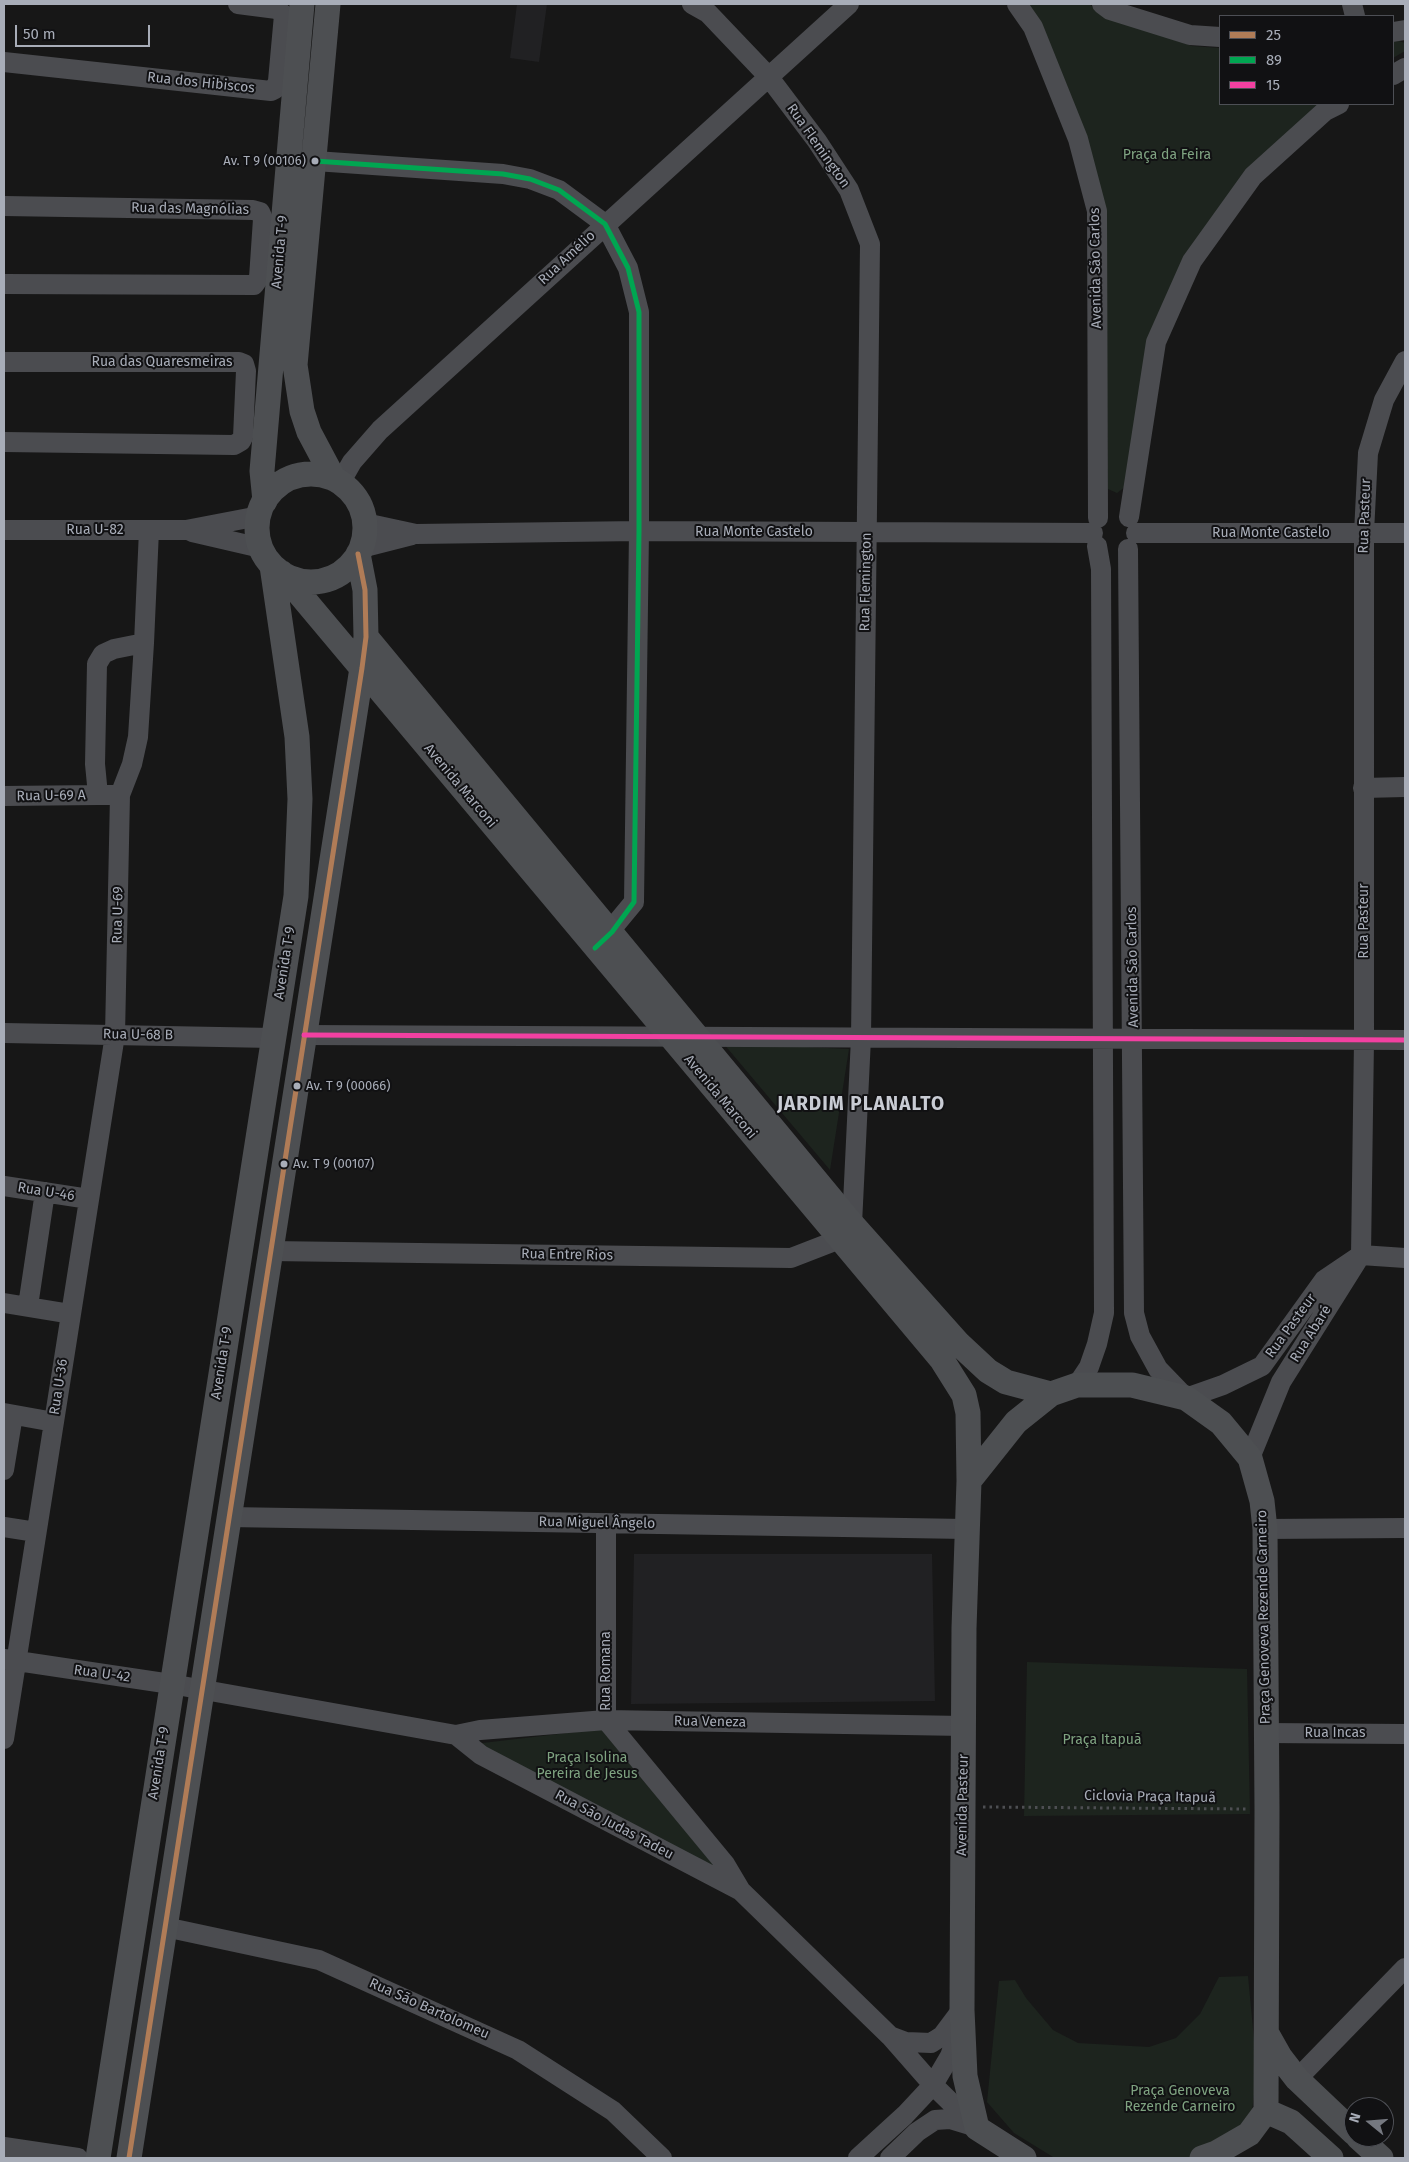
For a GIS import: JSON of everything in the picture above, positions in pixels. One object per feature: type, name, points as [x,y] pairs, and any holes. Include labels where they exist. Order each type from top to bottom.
[{"type":"main road","name":"Avenida T-9","points":[[262,508],[262,471],[302,4]]},
{"type":"main road","name":"Avenida T-9","points":[[328,4],[295,365],[302,412],[309,432],[337,481]]},
{"type":"main road","points":[[129,2158],[200,1690],[366,637],[365,590],[360,551],[365,523],[357,500],[337,481],[308,474],[295,477],[273,490],[262,508],[258,527],[272,562],[295,580],[324,581],[338,575],[349,566],[360,551]]},
{"type":"main road","name":"Avenida T-9","points":[[98,2158],[296,896],[300,799],[290,680],[272,562]]},
{"type":"main road","name":"Avenida Marconi","points":[[272,562],[362,668],[604,940],[698,1037],[846,1232]]},
{"type":"main road","name":"Avenida Marconi","points":[[366,637],[604,940],[669,1037],[846,1232],[950,1352],[1006,1382],[1051,1394]]},
{"type":"main road","name":"Avenida Marconi","points":[[950,1352],[968,1413],[969,1480]]},
{"type":"main road","name":"Praça Genoveva Rezende Carneiro","points":[[969,1480],[1016,1422],[1051,1394],[1077,1385],[1132,1386],[1186,1398],[1221,1423],[1250,1458],[1262,1501],[1265,1528],[1267,2034]]},
{"type":"main road","name":"Avenida Pasteur","points":[[969,1480],[966,1528],[962,2017],[965,2076],[977,2128]]},
{"type":"main road","points":[[1267,2034],[1280,2057],[1297,2079],[1344,2124]]},
{"type":"main road","points":[[1202,2158],[1216,2153],[1249,2134],[1266,2111],[1267,2034]]},
{"type":"main road","points":[[1266,2111],[1291,2122],[1331,2158]]},
{"type":"main road","name":"Rua São Judas Tadeu","points":[[977,2128],[1024,2158]]},
{"type":"main road","points":[[1369,2147],[1381,2158]]},
{"type":"street","name":"Rua dos Hibiscos","points":[[4,62],[271,91],[275,89],[278,81],[284,15],[277,8],[238,4]]},
{"type":"street","name":"Rua Flemington","points":[[692,4],[708,14],[768,76],[817,141],[849,190],[870,244],[861,1038],[846,1232]]},
{"type":"street","name":"Rua Amélio","points":[[337,481],[380,430],[768,76],[850,4]]},
{"type":"street","name":"Avenida São Carlos","points":[[1017,4],[1033,27],[1078,139],[1097,211],[1096,532],[1101,569],[1104,1314],[1097,1344],[1089,1366],[1077,1385]]},
{"type":"street","points":[[1102,4],[1110,10],[1190,35],[1219,37]]},
{"type":"street","points":[[1394,74],[1405,68]]},
{"type":"street","name":"Avenida São Carlos","points":[[1186,1398],[1158,1370],[1148,1354],[1140,1336],[1134,1313],[1131,533],[1156,342],[1192,261],[1253,176],[1325,111],[1336,105]]},
{"type":"street","points":[[315,161],[503,174],[530,179],[560,190],[605,224],[628,268],[639,312],[640,532],[634,902],[604,940]]},
{"type":"street","name":"Rua das Magnólias","points":[[4,206],[253,210],[260,212],[263,219],[259,278],[254,285],[4,284]]},
{"type":"street","name":"Rua Pasteur","points":[[1186,1398],[1223,1386],[1262,1366],[1324,1280],[1361,1255],[1364,1040],[1364,533],[1368,453],[1384,400],[1405,361]]},
{"type":"street","name":"Rua das Quaresmeiras","points":[[4,362],[239,362],[244,364],[246,371],[243,437],[241,442],[234,445],[4,442]]},
{"type":"street","name":"Rua U-82","points":[[4,530],[186,530],[262,508]]},
{"type":"street","points":[[1113,511],[1131,533],[1118,554],[1106,553],[1096,532],[1113,511]]},
{"type":"street","name":"Rua Monte Castelo","points":[[365,523],[416,534],[1096,532]]},
{"type":"street","name":"Rua U-69","points":[[115,1035],[120,795],[132,764],[138,736],[149,530]]},
{"type":"street","name":"Rua U-82","points":[[186,530],[272,562]]},
{"type":"street","name":"Rua Monte Castelo","points":[[1131,533],[1405,533]]},
{"type":"street","name":"Rua Monte Castelo","points":[[360,551],[416,534]]},
{"type":"street","points":[[120,795],[98,795],[95,764],[97,664],[103,654],[114,649],[144,643]]},
{"type":"street","points":[[1363,788],[1405,787]]},
{"type":"street","name":"Rua U-69 A","points":[[4,796],[98,795]]},
{"type":"street","name":"Rua U-68 B","points":[[4,1032],[273,1038]]},
{"type":"street","name":"Rua U-36","points":[[4,1738],[10,1660],[36,1532],[115,1035]]},
{"type":"street","points":[[304,1035],[1405,1040]]},
{"type":"street","name":"Rua U-46","points":[[4,1186],[89,1198]]},
{"type":"street","points":[[28,1306],[45,1192]]},
{"type":"street","name":"Rua Entre Rios","points":[[270,1251],[791,1258],[846,1232]]},
{"type":"street","points":[[1361,1255],[1405,1258]]},
{"type":"street","name":"Rua Abaré","points":[[1250,1458],[1281,1382],[1361,1255]]},
{"type":"street","points":[[4,1302],[71,1314]]},
{"type":"street","points":[[1104,1314],[1134,1313]]},
{"type":"street","points":[[1262,1366],[1281,1382]]},
{"type":"street","points":[[4,1470],[8,1414],[54,1422]]},
{"type":"street","name":"Rua Miguel Ângelo","points":[[228,1517],[966,1528]]},
{"type":"street","name":"Rua Romana","points":[[606,1523],[606,1720],[725,1864],[741,1891]]},
{"type":"street","points":[[4,1527],[36,1532]]},
{"type":"street","points":[[1265,1528],[1405,1528]]},
{"type":"street","name":"Rua U-42","points":[[10,1660],[172,1684],[200,1690]]},
{"type":"street","name":"Rua São Judas Tadeu","points":[[200,1690],[456,1735],[481,1755],[741,1891],[890,2036],[933,2085],[977,2128]]},
{"type":"street","name":"Rua Veneza","points":[[456,1735],[480,1730],[606,1720],[964,1726]]},
{"type":"street","name":"Rua Incas","points":[[1265,1733],[1405,1734]]},
{"type":"street","name":"Rua São Bartolomeu","points":[[165,1927],[319,1960],[518,2050],[613,2111],[662,2158]]},
{"type":"street","points":[[1297,2079],[1405,1968]]},
{"type":"street","points":[[858,2158],[905,2115],[933,2085],[950,2056],[962,2017]]},
{"type":"street","name":"Rua São Judas Tadeu","points":[[890,2036],[906,2042],[931,2043],[942,2036],[962,2017]]},
{"type":"street","points":[[890,2158],[917,2132],[936,2120],[950,2119],[977,2128]]},
{"type":"street","points":[[4,2147],[78,2158]]},
{"type":"path","name":"Ciclovia Praça Itapuã","points":[[963,1809],[967,1806],[1247,1809],[1252,1803]]},
{"type":"shaded area","points":[[517,4],[547,4],[539,62],[510,58]]},
{"type":"shaded area","points":[[634,1554],[932,1554],[935,1701],[631,1704]]},
{"type":"green space","name":"Praça da Feira","points":[[1027,4],[1089,4],[1105,16],[1192,46],[1219,48],[1219,105],[1321,105],[1186,258],[1125,487],[1117,493],[1108,489],[1105,214]]},
{"type":"green space","points":[[1394,42],[1405,43],[1405,51],[1394,57]]},
{"type":"green space","points":[[723,1043],[849,1049],[830,1170]]},
{"type":"green space","name":"Praça Itapuã","points":[[1027,1662],[1247,1669],[1250,1814],[1024,1816]]},
{"type":"green space","name":"Praça Isolina Pereira de Jesus","points":[[601,1729],[726,1880],[474,1744]]},
{"type":"green space","name":"Praça Genoveva Rezende Carneiro","points":[[1248,1976],[1257,2071],[1252,2111],[1240,2131],[1201,2156],[1182,2158],[1053,2157],[1014,2133],[987,2102],[999,1981],[1015,1980],[1026,1998],[1053,2030],[1078,2043],[1149,2047],[1176,2038],[1200,2014],[1219,1977]]},
{"type":"transit line","name":"89","points":[[315,161],[503,174],[530,179],[559,190],[605,224],[628,268],[639,312],[639,531],[634,902],[612,932],[595,948]]},
{"type":"transit line","name":"25","points":[[129,2158],[362,668],[366,637],[365,590],[358,554]]},
{"type":"transit line","name":"15","points":[[304,1035],[1405,1040]]},
{"type":"place","name":"Av. T 9 (00106)","points":[[315,161]]},
{"type":"place","name":"Av. T 9 (00066)","points":[[297,1086]]},
{"type":"place","name":"Av. T 9 (00107)","points":[[284,1164]]},
{"type":"district","name":"JARDIM PLANALTO","points":[[861,1105]]}]
